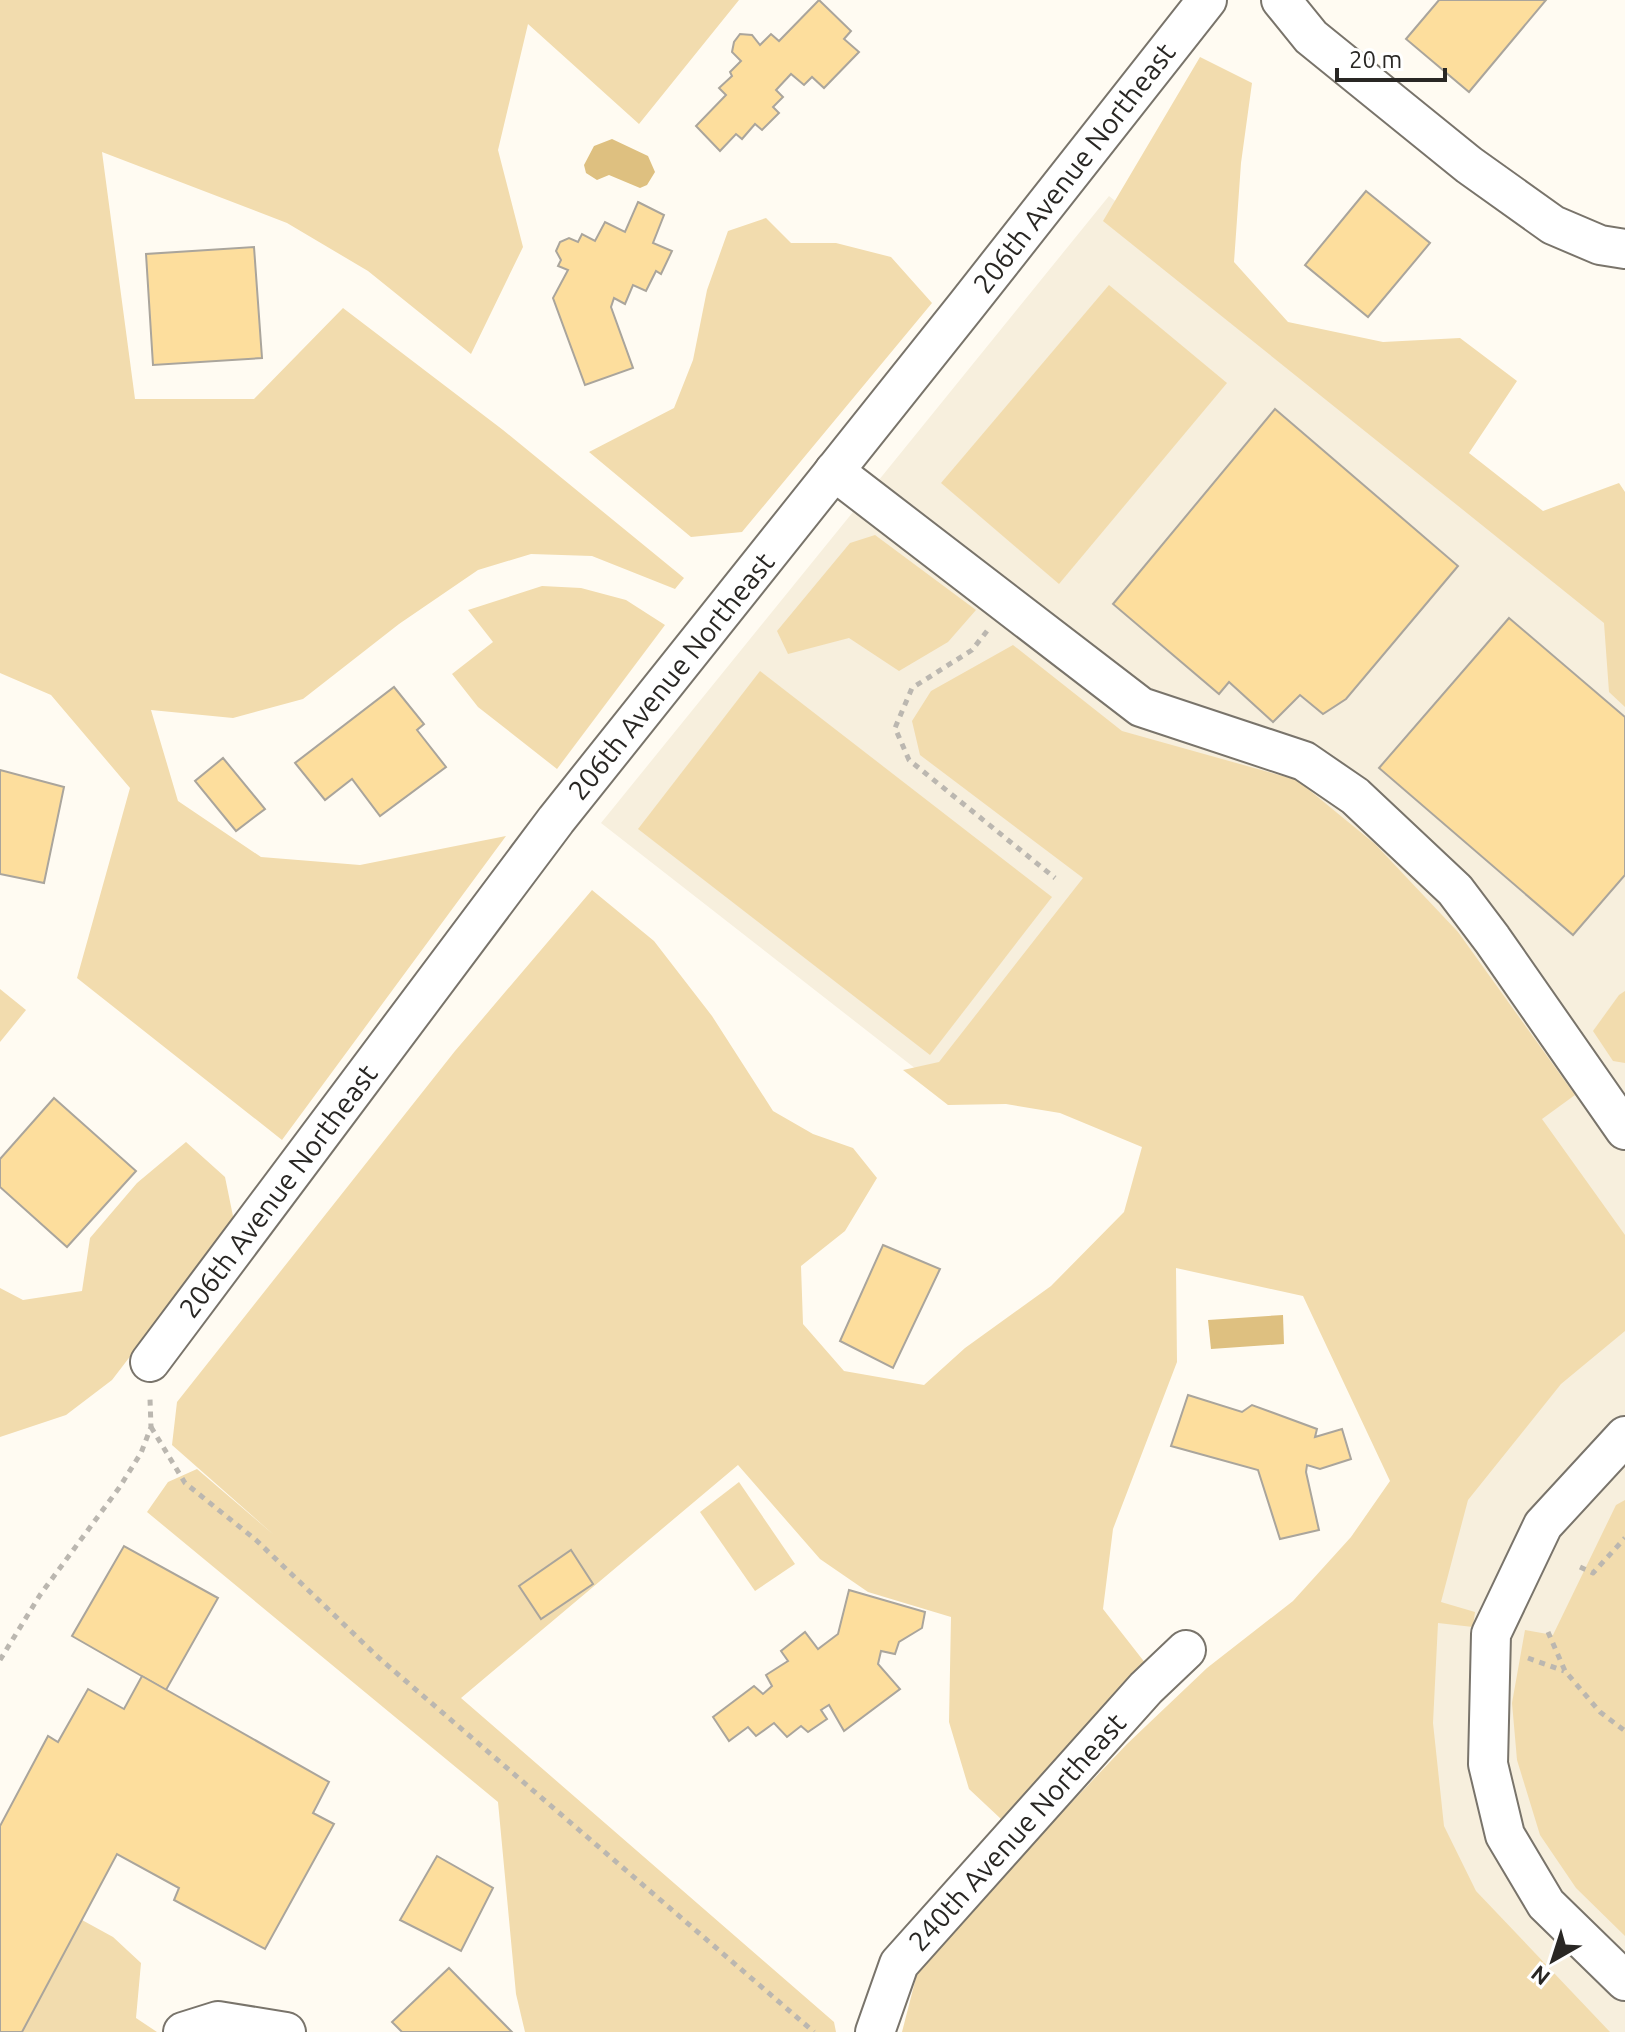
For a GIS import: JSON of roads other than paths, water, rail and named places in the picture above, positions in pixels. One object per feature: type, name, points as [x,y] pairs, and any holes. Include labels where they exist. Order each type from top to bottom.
[{"type":"street","name":"206th Avenue Northeast","points":[[150,1362],[556,820],[1207,0]]},
{"type":"street","points":[[1281,0],[1311,37],[1469,165],[1553,225],[1600,245],[1625,249]]},
{"type":"street","points":[[834,471],[1141,707],[1304,761],[1355,796],[1455,890],[1625,1130]]},
{"type":"street","points":[[1625,1436],[1543,1525],[1491,1634],[1488,1764],[1505,1835],[1546,1904],[1625,1981]]},
{"type":"street","name":"240th Avenue Northeast","points":[[875,2032],[899,1964],[1146,1688],[1186,1650]]},
{"type":"street","points":[[183,2032],[218,2021],[286,2032]]}]
